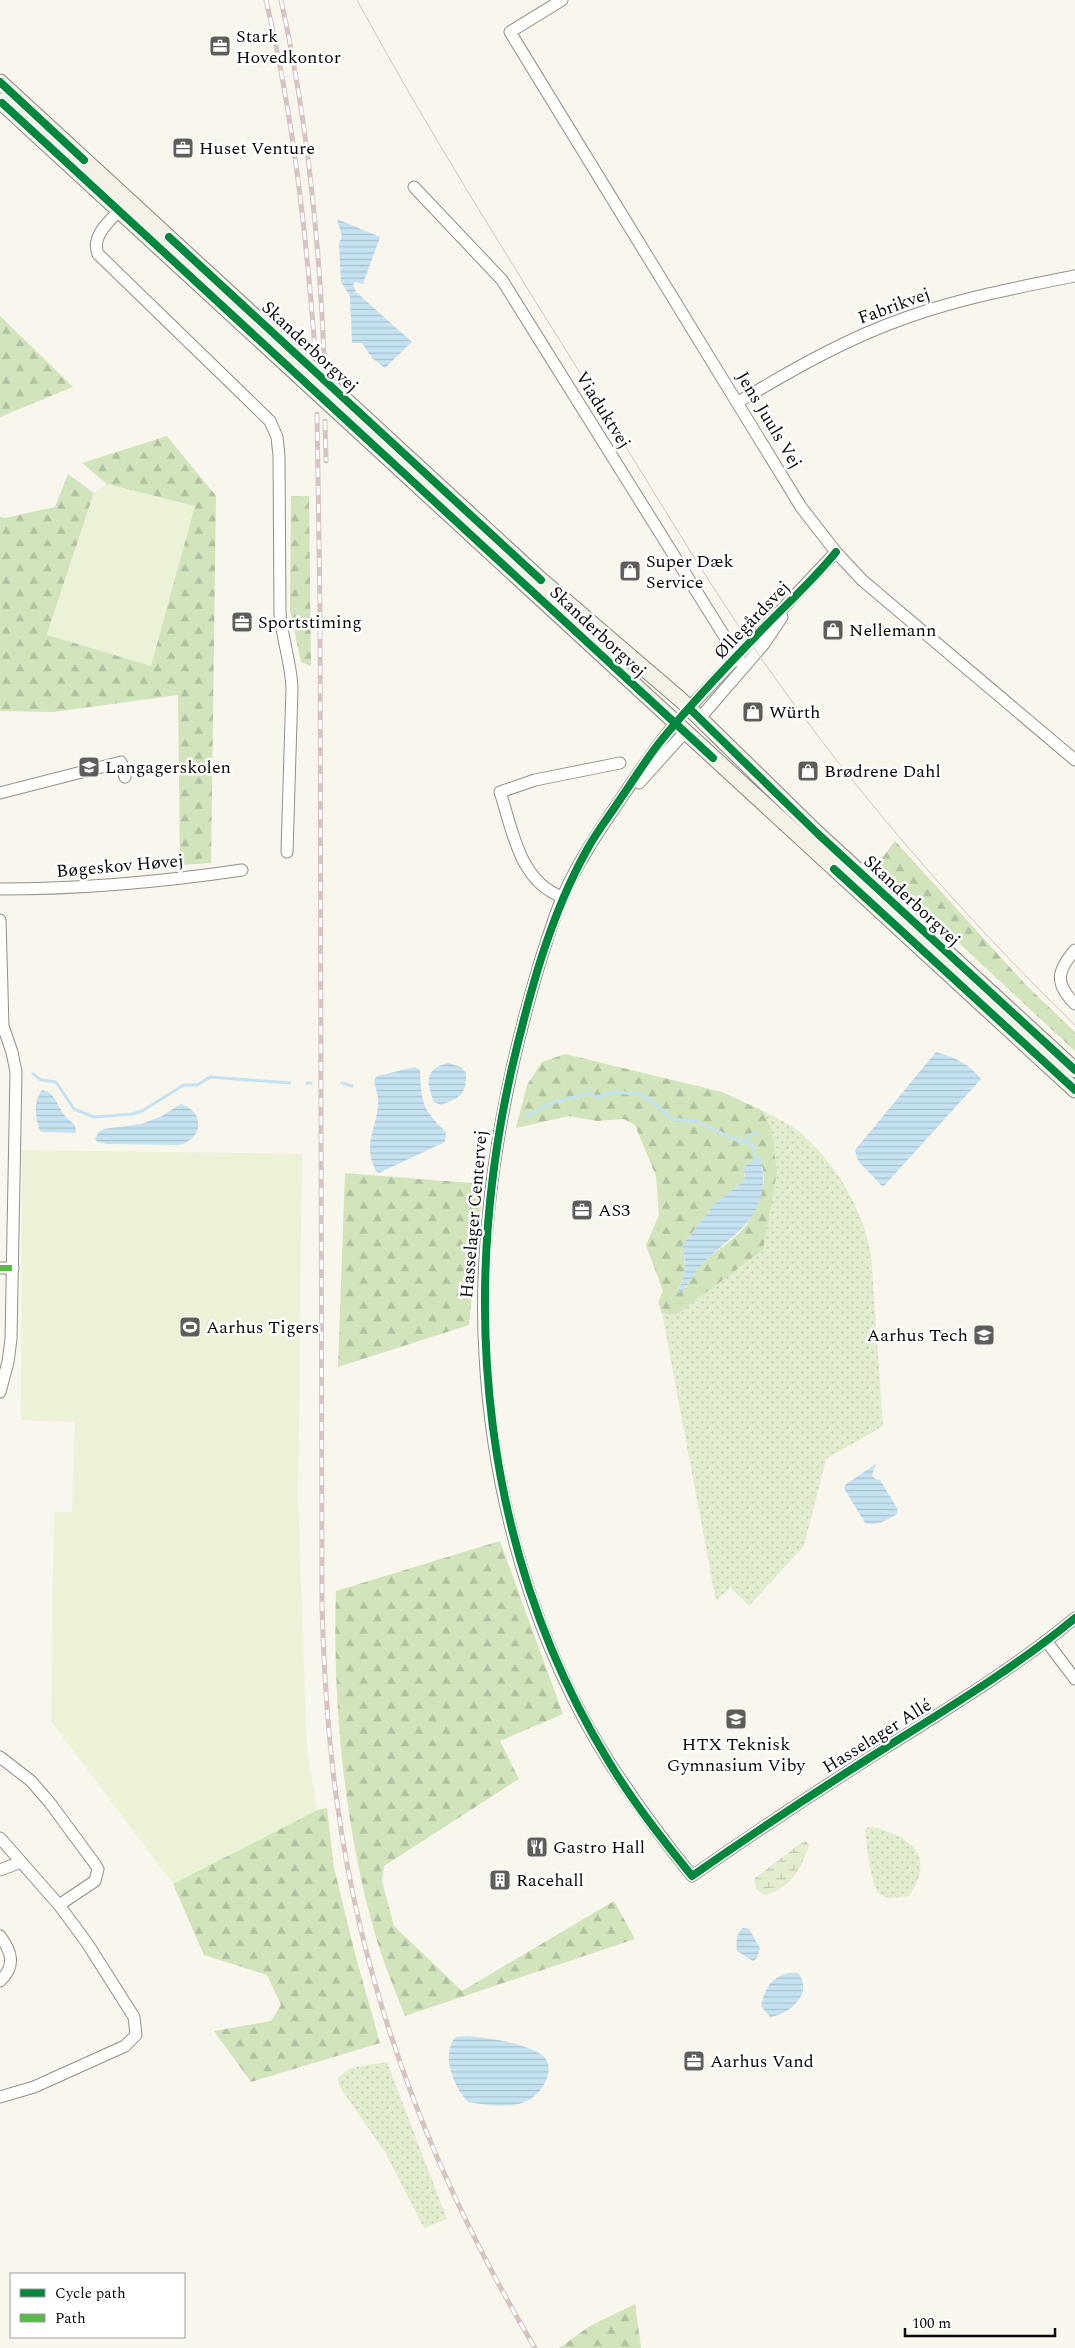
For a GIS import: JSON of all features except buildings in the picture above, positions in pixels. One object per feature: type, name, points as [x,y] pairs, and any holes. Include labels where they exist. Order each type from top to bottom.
[{"type":"main road","name":"Skanderborgvej","points":[[0,82],[124,206],[596,649],[688,720],[794,810],[1075,1070]]},
{"type":"main road","name":"Skanderborgvej","points":[[0,102],[124,206],[541,580],[1075,1090]]},
{"type":"street","name":"Jens Juuls Vej","points":[[562,0],[510,32],[801,507],[836,552],[862,580],[1075,760]]},
{"type":"street","name":"Viaduktvej","points":[[414,186],[502,280],[740,661]]},
{"type":"street","points":[[124,206],[97,238],[96,247],[100,257],[270,420],[277,437],[279,456],[280,613],[291,666],[292,688],[287,852]]},
{"type":"street","name":"Fabrikvej","points":[[738,402],[807,361],[907,317],[952,303],[1075,276]]},
{"type":"street","name":"Øllegårdsvej","points":[[688,720],[740,661],[764,644],[796,596],[836,552]]},
{"type":"street","name":"Øllegårdsvej","points":[[688,720],[740,661]]},
{"type":"street","name":"Hasselager Centervej","points":[[620,801],[632,791],[688,720]]},
{"type":"street","name":"Hasselager Centervej","points":[[688,720],[620,801],[589,845],[562,897],[536,975],[519,1037],[504,1107],[493,1181],[484,1299],[485,1356],[491,1415],[503,1489],[525,1575],[545,1633],[564,1676],[610,1764],[692,1876]]},
{"type":"street","points":[[0,793],[121,762],[125,777]]},
{"type":"street","points":[[562,897],[542,887],[523,862],[500,792],[535,780],[620,763]]},
{"type":"street","name":"Bøgeskov Høvej","points":[[0,890],[96,887],[242,870]]},
{"type":"street","points":[[0,920],[1,1016],[16,1072],[11,1339],[5,1377],[0,1392]]},
{"type":"street","points":[[1075,950],[1063,964],[1060,973],[1064,993],[1075,1004]]},
{"type":"street","points":[[0,1268],[13,1268]]},
{"type":"street","name":"Hasselager Allé","points":[[692,1876],[791,1807],[959,1701],[1047,1642],[1075,1618]]},
{"type":"street","points":[[1047,1642],[1075,1679]]},
{"type":"street","points":[[0,1757],[38,1788],[98,1869],[95,1881],[59,1905]]},
{"type":"street","points":[[0,1838],[59,1905],[134,2017],[136,2035],[124,2046],[116,2050],[34,2087],[0,2097]]},
{"type":"street","points":[[0,1870],[21,1862]]},
{"type":"street","points":[[0,1936],[9,1948],[11,1961],[6,1975],[0,1981]]},
{"type":"green space","points":[[0,316],[73,387],[0,417]]},
{"type":"green space","points":[[167,436],[216,496],[211,863],[180,865],[178,695],[53,712],[0,711],[0,517],[5,518],[55,507],[68,474],[94,493],[47,634],[195,507],[107,484],[82,463]]},
{"type":"green space","points":[[107,484],[195,506],[151,666],[47,635],[94,493]]},
{"type":"green space","points":[[291,496],[309,496],[311,666],[301,662],[290,610]]},
{"type":"green space","points":[[895,841],[1026,985],[1075,1032],[1075,1051],[876,866]]},
{"type":"green space","points":[[565,1054],[722,1092],[763,1111],[771,1128],[777,1172],[763,1250],[676,1315],[662,1313],[658,1302],[663,1291],[646,1245],[659,1215],[656,1176],[635,1125],[624,1119],[597,1121],[569,1116],[516,1128],[527,1085],[542,1062]],"holes":[[[761,1160],[764,1181],[748,1223],[736,1236],[697,1269],[687,1287],[677,1291],[683,1281],[685,1269],[682,1246],[707,1216],[712,1206],[745,1180],[744,1173]]]},
{"type":"green space","points":[[763,1111],[797,1130],[823,1155],[844,1186],[861,1219],[871,1254],[883,1426],[826,1459],[804,1546],[749,1606],[730,1587],[716,1601],[662,1313],[676,1315],[763,1250],[771,1128]]},
{"type":"green space","points":[[22,1150],[302,1154],[298,1499],[307,1750],[317,1810],[173,1884],[51,1721],[54,1512],[72,1512],[75,1422],[21,1420]]},
{"type":"green space","points":[[345,1173],[483,1184],[469,1325],[338,1367]]},
{"type":"green space","points":[[500,1541],[563,1714],[500,1741],[519,1779],[384,1866],[382,1881],[394,1926],[462,1991],[614,1901],[635,1939],[405,2016],[383,1959],[370,1917],[359,1872],[351,1825],[339,1729],[336,1682],[336,1591]]},
{"type":"green space","points":[[327,1808],[334,1868],[354,1950],[380,2043],[251,2082],[214,2031],[271,2021],[281,2005],[267,1975],[204,1955],[173,1884],[317,1810]]},
{"type":"green space","points":[[868,1827],[880,1829],[902,1838],[916,1852],[920,1859],[919,1877],[909,1896],[887,1897],[881,1895],[877,1890],[868,1855],[865,1831]]},
{"type":"green space","points":[[805,1840],[809,1845],[803,1862],[793,1877],[781,1888],[773,1892],[764,1895],[760,1892],[756,1888],[755,1878]]},
{"type":"green space","points":[[387,2062],[447,2219],[424,2228],[385,2152],[339,2086],[338,2078],[350,2068]]},
{"type":"green space","points":[[635,2304],[641,2348],[559,2348],[590,2326]]},
{"type":"water","points":[[337,219],[380,237],[363,284],[355,282],[353,285],[356,292],[412,342],[385,368],[372,358],[362,343],[352,343],[350,296],[341,282],[339,244],[342,236]]},
{"type":"water","points":[[936,1052],[961,1062],[972,1069],[981,1079],[883,1187],[858,1161],[855,1150]]},
{"type":"water","points":[[448,1063],[461,1067],[466,1073],[465,1086],[458,1097],[441,1105],[434,1102],[429,1089],[429,1078],[435,1069]]},
{"type":"water","points":[[415,1067],[420,1070],[424,1104],[427,1111],[446,1132],[445,1142],[379,1173],[376,1171],[370,1151],[370,1142],[378,1110],[378,1098],[374,1080],[377,1076]]},
{"type":"water","points":[[42,1090],[54,1097],[64,1114],[75,1125],[76,1133],[41,1132],[37,1122],[36,1105]]},
{"type":"water","points":[[181,1104],[195,1113],[198,1119],[197,1132],[187,1142],[179,1145],[107,1144],[98,1142],[95,1139],[99,1132],[104,1129],[141,1124],[160,1117]]},
{"type":"water","points":[[754,1160],[761,1160],[763,1180],[761,1196],[756,1210],[737,1233],[696,1270],[687,1285],[678,1293],[685,1269],[682,1246],[707,1216],[712,1206],[745,1180],[744,1167]]},
{"type":"water","points":[[876,1464],[872,1475],[875,1479],[880,1480],[897,1508],[898,1513],[882,1522],[869,1524],[865,1523],[844,1488],[846,1484]]},
{"type":"water","points":[[743,1928],[749,1929],[760,1948],[757,1958],[753,1961],[737,1951],[737,1938]]},
{"type":"water","points":[[787,1973],[798,1973],[803,1988],[801,1995],[798,2001],[785,2012],[770,2017],[761,2006],[765,1994],[769,1985],[776,1978]]},
{"type":"water","points":[[468,2036],[513,2043],[539,2053],[545,2059],[548,2066],[546,2081],[542,2088],[529,2100],[516,2105],[495,2106],[468,2102],[454,2080],[449,2061],[449,2052],[451,2044],[456,2037]]},
{"type":"waterway","points":[[33,1074],[41,1080],[56,1082],[74,1109],[94,1117],[132,1114],[142,1111],[184,1085],[197,1085],[210,1077],[290,1083]]},
{"type":"waterway","points":[[342,1083],[352,1086]]},
{"type":"waterway","points":[[527,1116],[549,1104],[588,1093],[597,1097],[613,1092],[639,1094],[653,1102],[672,1119],[695,1121],[741,1142],[745,1141],[753,1146],[756,1163]]},
{"type":"waterway","points":[[745,1141],[752,1134],[758,1134]]},
{"type":"tram line","points":[[357,0],[440,146],[498,241],[691,552],[756,651],[829,750],[906,846],[989,937],[1075,1025]]},
{"type":"railway","points":[[266,0],[291,130],[307,262],[315,350]]},
{"type":"railway","points":[[281,0],[305,133],[319,266],[324,356]]},
{"type":"railway","points":[[317,414],[320,607],[322,1606],[329,1733],[338,1809],[350,1880],[366,1951],[386,2020],[436,2155],[466,2221],[499,2285],[535,2348]]},
{"type":"railway","points":[[325,421],[326,461]]},
{"type":"marked path","points":[[0,1268],[13,1268]]},
{"type":"cycle path","points":[[0,82],[84,160]]},
{"type":"cycle path","points":[[2,103],[713,758]]},
{"type":"cycle path","points":[[169,237],[541,580]]},
{"type":"cycle path","points":[[836,552],[708,687],[652,752],[588,848],[574,874],[551,929],[533,985],[511,1072],[495,1160],[487,1249],[486,1338],[493,1427],[508,1514],[533,1599],[566,1682],[618,1777],[692,1876],[812,1795],[982,1686],[1030,1653],[1075,1618]]},
{"type":"cycle path","points":[[689,708],[817,833],[1075,1070]]},
{"type":"cycle path","points":[[834,869],[1075,1090]]},
{"type":"place","name":"Stark Hovedkontor","points":[[220,46]]},
{"type":"place","name":"Huset Venture","points":[[183,148]]},
{"type":"place","name":"Super Dæk Service","points":[[630,571]]},
{"type":"place","name":"Sportstiming","points":[[242,622]]},
{"type":"place","name":"Nellemann","points":[[833,630]]},
{"type":"place","name":"Würth","points":[[753,712]]},
{"type":"place","name":"Langagerskolen","points":[[89,767]]},
{"type":"place","name":"Brødrene Dahl","points":[[808,771]]},
{"type":"place","name":"AS3","points":[[582,1210]]},
{"type":"place","name":"Aarhus Tigers","points":[[190,1327]]},
{"type":"place","name":"Aarhus Tech","points":[[984,1335]]},
{"type":"place","name":"HTX Teknisk Gymnasium Viby","points":[[736,1719]]},
{"type":"place","name":"Gastro Hall","points":[[537,1847]]},
{"type":"place","name":"Racehall","points":[[500,1880]]},
{"type":"place","name":"Aarhus Vand","points":[[694,2061]]}]
